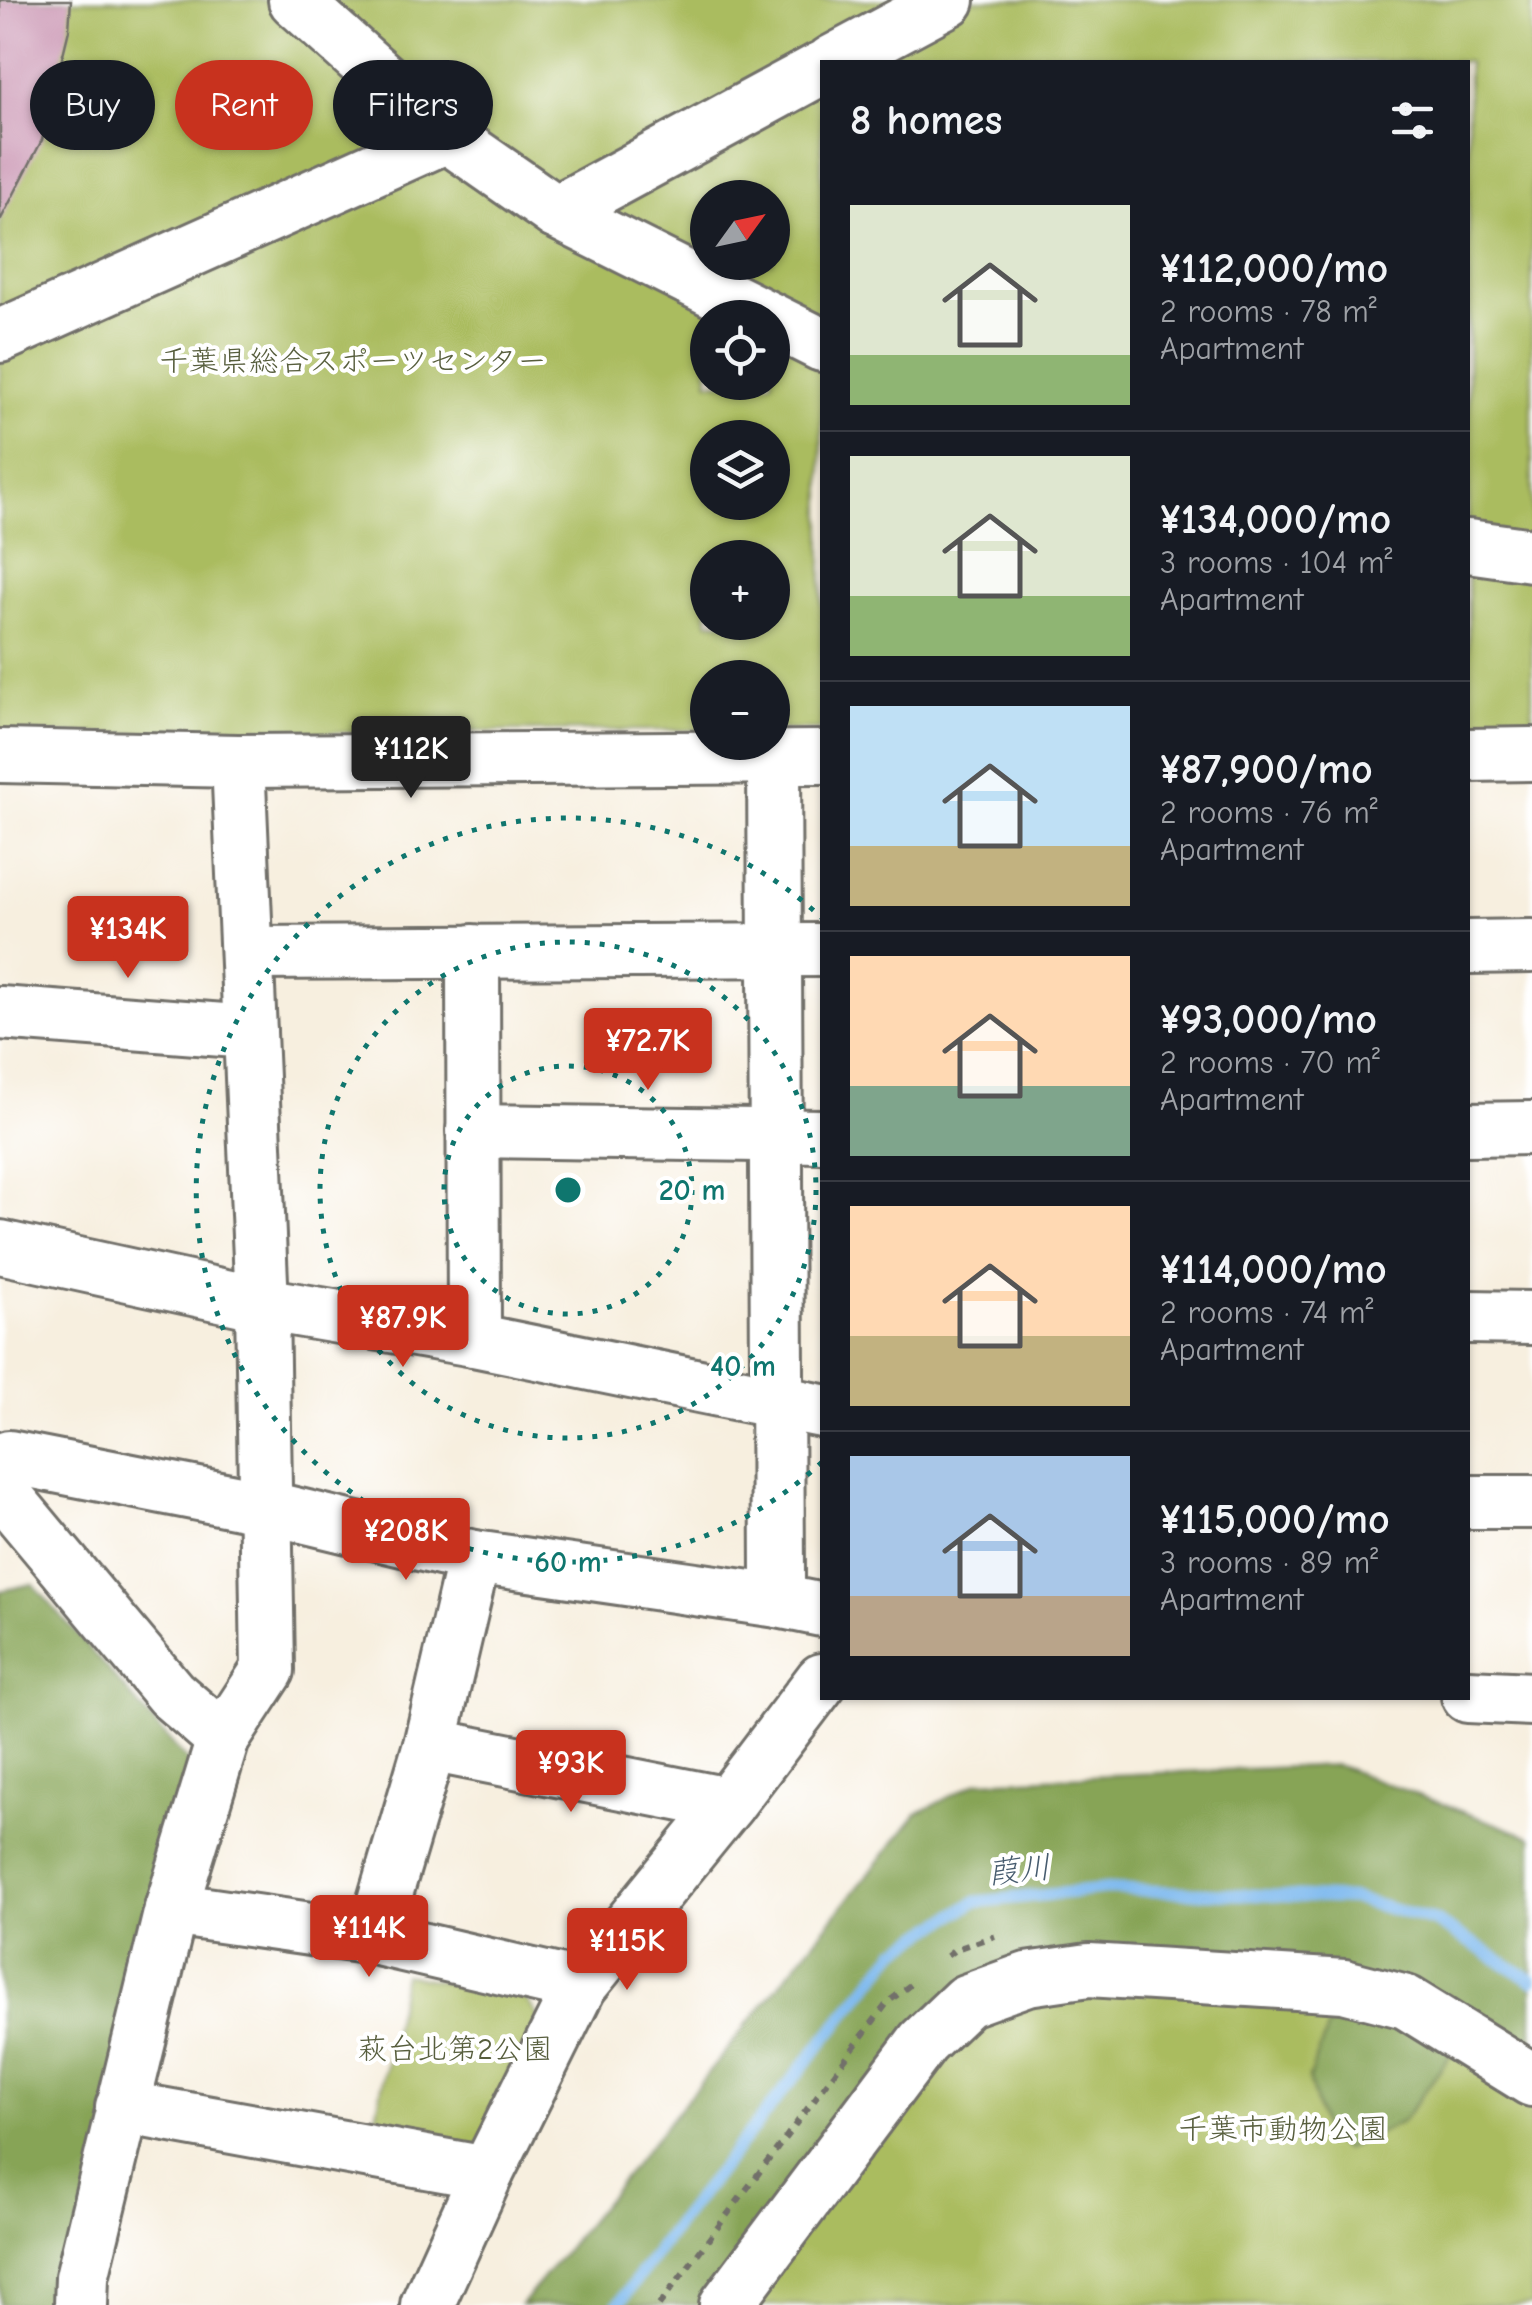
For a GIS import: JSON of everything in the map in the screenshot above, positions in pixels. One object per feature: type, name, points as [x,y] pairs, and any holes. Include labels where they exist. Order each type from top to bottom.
[{"type":"street","points":[[295,0],[362,60]]},
{"type":"street","points":[[836,60],[948,0]]},
{"type":"street","points":[[556,212],[820,69]]},
{"type":"street","points":[[0,336],[417,150]]},
{"type":"street","points":[[468,150],[556,212],[732,300]]},
{"type":"street","points":[[790,329],[820,343]]},
{"type":"street","points":[[1470,546],[1532,555]]},
{"type":"street","points":[[1470,755],[1532,754]]},
{"type":"street","points":[[0,756],[238,762],[798,757],[800,1606],[474,1557],[265,1507],[4,1473]]},
{"type":"street","points":[[81,2305],[82,2276],[170,1909],[224,1740],[268,1670],[262,1304],[238,762]]},
{"type":"street","points":[[1470,947],[1532,946]]},
{"type":"street","points":[[473,950],[474,1340]]},
{"type":"street","points":[[247,954],[798,950]]},
{"type":"street","points":[[0,1013],[250,1032]]},
{"type":"street","points":[[1470,1129],[1532,1128]]},
{"type":"street","points":[[473,1131],[798,1136]]},
{"type":"street","points":[[0,1247],[262,1304],[474,1340],[800,1407]]},
{"type":"street","points":[[1470,1318],[1532,1318]]},
{"type":"street","points":[[4,1473],[171,1694],[224,1740]]},
{"type":"street","points":[[1470,1502],[1532,1502]]},
{"type":"street","points":[[373,1938],[430,1745],[474,1557]]},
{"type":"street","points":[[427,2305],[580,1986],[728,1804],[820,1683]]},
{"type":"street","points":[[1470,1696],[1532,1699]]},
{"type":"street","points":[[430,1745],[728,1804]]},
{"type":"street","points":[[170,1909],[373,1938],[580,1986]]},
{"type":"street","points":[[726,2305],[923,2042],[966,2001],[1027,1979],[1089,1970],[1344,1986],[1406,2002],[1532,2080]]},
{"type":"street","points":[[122,2107],[487,2174]]},
{"type":"green space","name":"千葉県総合スポーツセンター","points":[[0,0],[1532,0],[1532,725],[1470,725],[1470,60],[820,60],[820,730],[790,730],[790,660],[690,660],[690,730],[0,735]]},
{"type":"green space","points":[[33,1584],[191,1765],[82,2305],[0,2305],[0,1591]]},
{"type":"green space","points":[[1336,1765],[1532,1837],[1532,2054],[1478,2018],[1402,2122],[1343,2150],[1323,2130],[1309,2078],[1348,1973],[987,1977],[705,2305],[521,2305],[917,1814],[979,1781]]},
{"type":"green space","name":"千葉市動物公園","points":[[1220,1950],[1532,2031],[1532,2305],[709,2305],[969,1980]]},
{"type":"green space","name":"萩台北第2公園","points":[[404,1974],[525,1998],[540,2019],[480,2144],[465,2154],[372,2136]]},
{"type":"building","points":[[0,0],[71,0],[62,60],[30,60],[30,150],[37,150],[0,221]]},
{"type":"waterway","name":"葭川","points":[[618,2305],[681,2218],[897,1950],[975,1902],[1107,1889],[1354,1899],[1435,1921],[1532,1980]]}]
